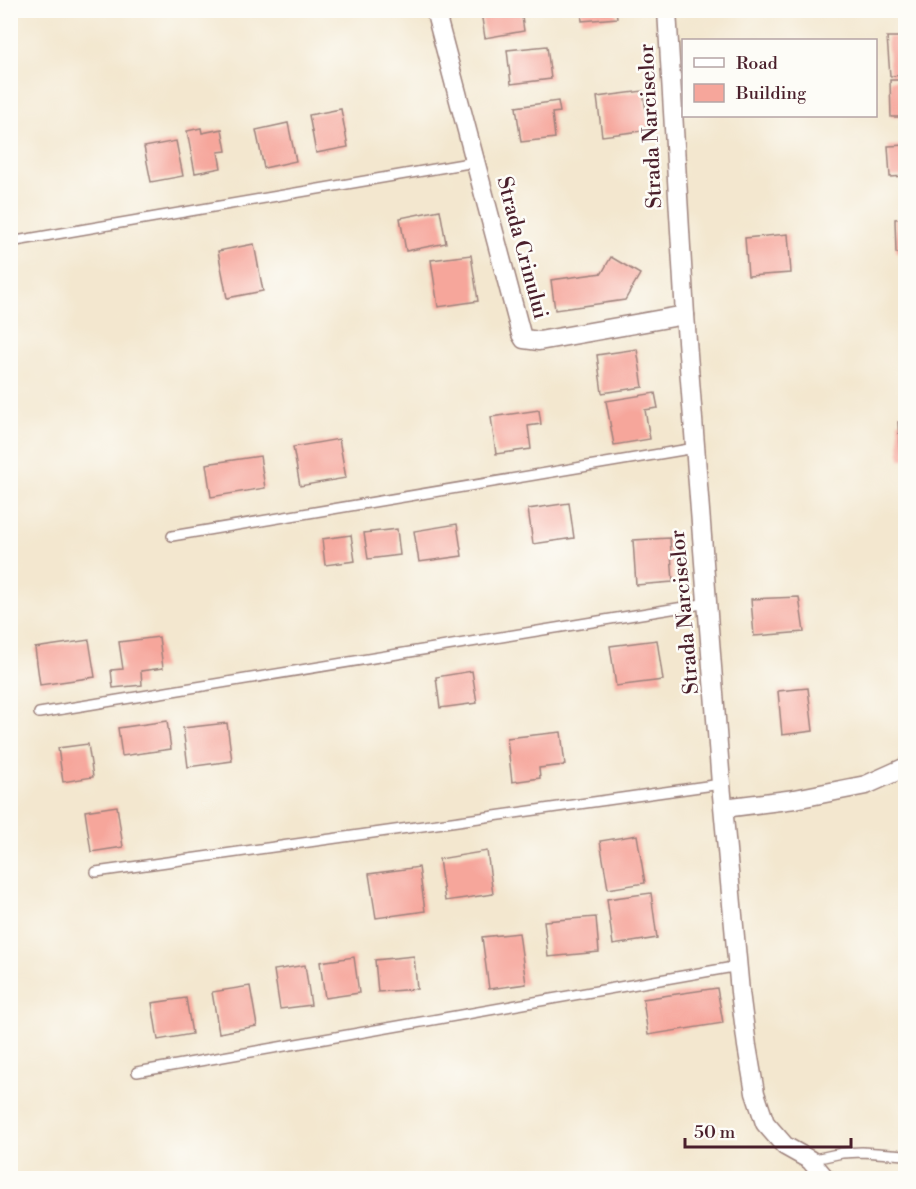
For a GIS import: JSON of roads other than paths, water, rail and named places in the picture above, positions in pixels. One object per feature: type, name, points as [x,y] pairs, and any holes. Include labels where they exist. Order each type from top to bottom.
[{"type":"street","name":"Strada Crinului","points":[[435,10],[524,339],[539,341],[685,315]]},
{"type":"street","name":"Strada Narciselor","points":[[667,10],[695,448],[721,784],[747,1046],[755,1093],[765,1123],[785,1146],[810,1160],[825,1179]]},
{"type":"street","points":[[724,808],[795,799],[866,785],[906,767]]},
{"type":"lane","points":[[10,242],[475,162]]},
{"type":"lane","points":[[172,536],[695,448]]},
{"type":"lane","points":[[39,713],[708,603]]},
{"type":"lane","points":[[96,872],[721,784]]},
{"type":"lane","points":[[137,1072],[739,966]]},
{"type":"lane","points":[[810,1160],[842,1153],[906,1155]]}]
